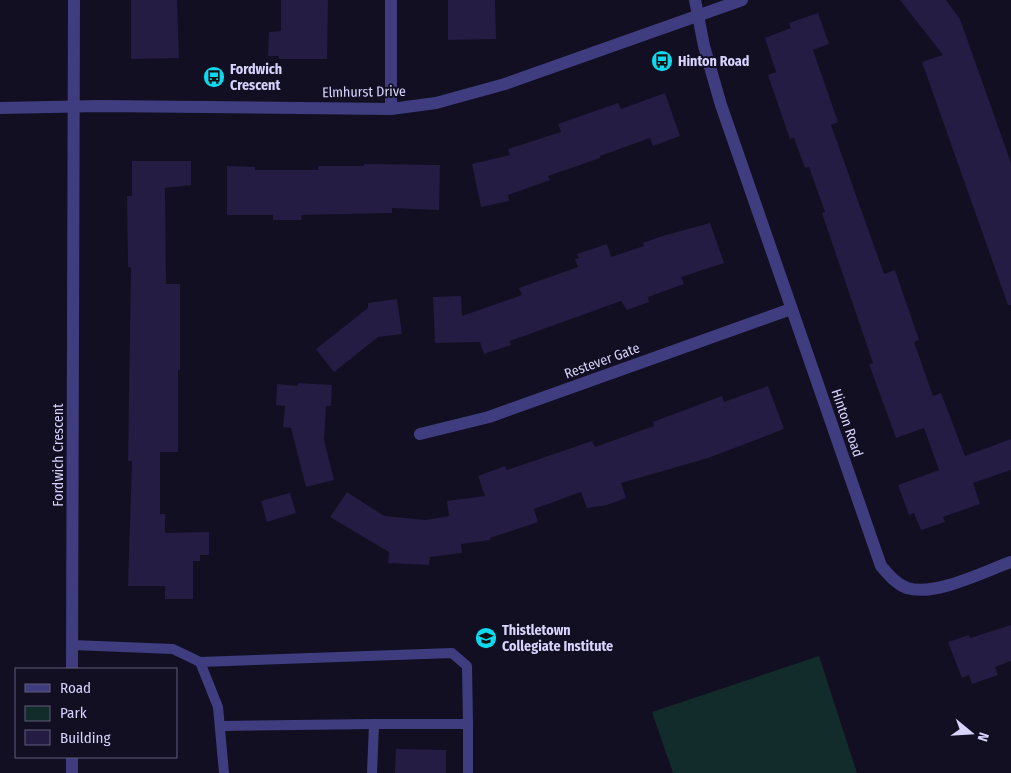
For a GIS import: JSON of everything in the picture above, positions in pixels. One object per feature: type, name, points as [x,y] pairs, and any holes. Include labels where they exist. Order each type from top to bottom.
[{"type":"street","name":"Fordwich Crescent","points":[[72,668],[74,0]]},
{"type":"street","points":[[390,0],[391,109]]},
{"type":"street","name":"Hinton Road","points":[[695,0],[721,105],[881,566],[891,578],[907,588],[924,589],[946,586],[1011,562]]},
{"type":"street","name":"Elmhurst Drive","points":[[0,108],[391,109],[436,103],[505,84],[742,0]]},
{"type":"street","name":"Restever Gate","points":[[420,434],[489,417],[791,309]]},
{"type":"street","points":[[72,758],[72,773]]},
{"type":"lane","points":[[72,645],[173,648],[200,662],[452,653],[467,666],[468,773]]},
{"type":"lane","points":[[200,662],[218,707],[224,773]]},
{"type":"lane","points":[[372,773],[374,724]]},
{"type":"lane","points":[[221,726],[468,724]]},
{"type":"green space","points":[[819,656],[857,773],[673,773],[652,712]]},
{"type":"building","points":[[131,0],[177,0],[179,58],[131,59]]},
{"type":"building","points":[[281,0],[328,0],[327,59],[279,59],[278,56],[268,56],[269,32],[281,31]]},
{"type":"building","points":[[448,0],[495,0],[496,39],[448,40]]},
{"type":"building","points":[[900,0],[946,0],[960,19],[1011,163],[1011,305],[1008,305],[922,62],[943,55]]},
{"type":"building","points":[[818,13],[829,44],[813,50],[838,122],[831,125],[884,274],[895,270],[919,340],[914,342],[933,396],[941,393],[965,456],[1011,439],[1011,470],[973,483],[980,504],[943,517],[945,522],[921,530],[914,513],[909,515],[898,485],[939,470],[924,428],[896,438],[869,364],[873,363],[822,213],[825,212],[809,167],[805,168],[794,138],[790,139],[768,75],[776,72],[765,38],[791,28],[789,23]]},
{"type":"building","points":[[665,93],[680,136],[653,146],[650,138],[548,176],[550,180],[508,195],[509,201],[481,207],[472,164],[510,155],[508,149],[561,132],[558,124],[618,103],[621,109]]},
{"type":"building","points":[[132,161],[191,161],[191,185],[165,188],[166,284],[180,284],[180,370],[178,370],[178,452],[160,452],[160,514],[165,514],[165,533],[209,532],[209,555],[200,555],[200,561],[193,561],[193,599],[165,599],[165,586],[128,586],[132,461],[128,461],[131,267],[128,267],[127,196],[132,196]]},
{"type":"building","points":[[364,164],[440,165],[439,210],[392,208],[392,213],[301,215],[302,220],[273,220],[273,215],[227,215],[227,166],[255,167],[255,170],[318,170],[318,166],[364,166]]},
{"type":"building","points":[[710,223],[724,263],[681,277],[684,284],[648,297],[649,302],[627,310],[621,301],[510,341],[511,345],[484,354],[480,342],[435,343],[433,297],[461,296],[462,316],[522,295],[519,288],[578,267],[575,259],[579,258],[577,254],[607,244],[611,257],[644,246],[643,243],[659,237]]},
{"type":"building","points":[[397,299],[402,334],[378,337],[334,372],[316,349],[368,308],[368,303]]},
{"type":"building","points":[[298,383],[332,385],[331,406],[326,406],[324,440],[334,480],[306,487],[291,428],[283,427],[285,406],[276,405],[277,384],[298,386]]},
{"type":"building","points":[[768,386],[784,429],[708,458],[621,483],[626,498],[607,505],[587,508],[581,492],[534,509],[538,522],[490,538],[490,540],[461,544],[462,553],[430,557],[429,565],[388,563],[389,552],[330,517],[347,492],[384,516],[426,520],[449,516],[447,501],[485,496],[478,476],[505,466],[507,470],[592,441],[595,447],[654,426],[653,422],[722,396],[724,402]]},
{"type":"building","points":[[290,493],[296,513],[267,522],[261,501]]},
{"type":"building","points":[[1011,625],[1011,661],[995,667],[998,675],[972,684],[969,675],[962,678],[948,642],[969,635],[970,638]]},
{"type":"building","points":[[396,749],[446,750],[446,773],[395,773]]},
{"type":"place","name":"Hinton Road","points":[[662,61]]},
{"type":"place","name":"Fordwich Crescent","points":[[214,77]]},
{"type":"place","name":"Thistletown Collegiate Institute","points":[[486,638]]}]
